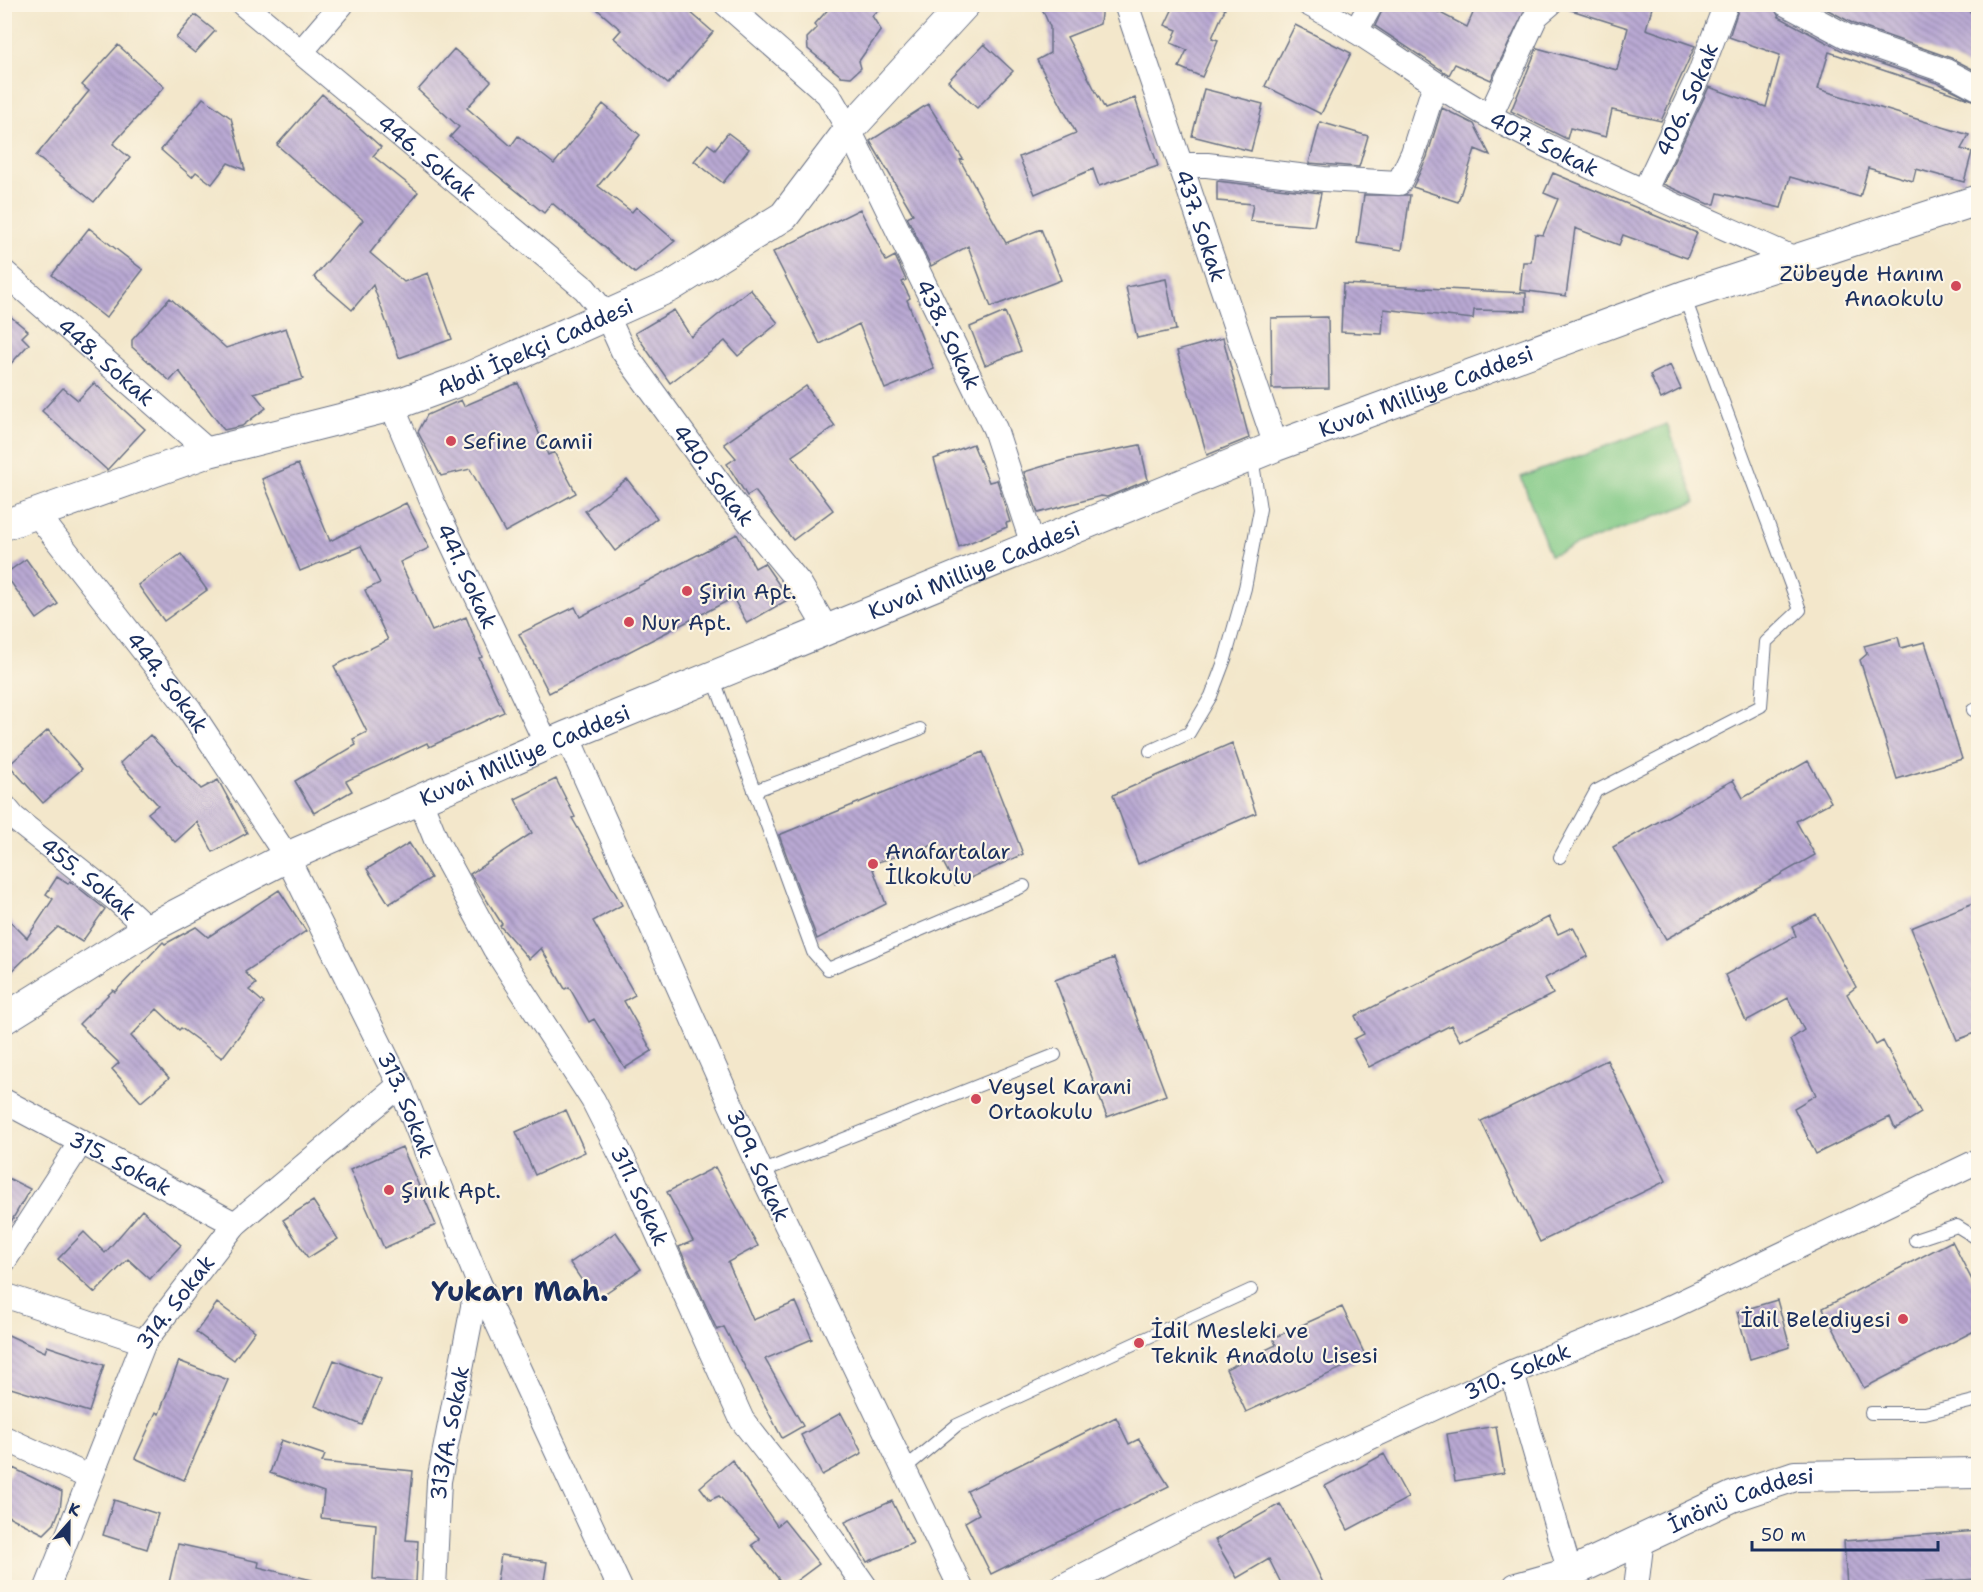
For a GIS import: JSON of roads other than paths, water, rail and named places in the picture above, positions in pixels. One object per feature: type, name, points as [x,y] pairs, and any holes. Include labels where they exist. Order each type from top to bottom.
[{"type":"street","name":"446. Sokak","points":[[243,4],[585,289],[607,316]]},
{"type":"street","points":[[301,52],[342,4]]},
{"type":"street","name":"438. Sokak","points":[[726,4],[828,94],[849,130],[994,429],[1033,545]]},
{"type":"street","name":"Abdi İpekçi Caddesi","points":[[14,520],[209,452],[392,406],[460,381],[670,287],[784,216],[849,130],[964,4]]},
{"type":"street","name":"437. Sokak","points":[[1126,4],[1180,165],[1264,451]]},
{"type":"street","name":"407. Sokak","points":[[1309,4],[1490,116],[1644,192],[1795,259]]},
{"type":"street","points":[[1356,31],[1371,4]]},
{"type":"street","points":[[1490,116],[1536,16],[1551,4]]},
{"type":"street","name":"406. Sokak","points":[[1644,192],[1700,73],[1726,4]]},
{"type":"street","points":[[1786,4],[1848,36],[1946,71],[1978,88]]},
{"type":"street","points":[[1180,165],[1207,165],[1324,179],[1399,183],[1413,153],[1435,84]]},
{"type":"street","name":"Kuvai Milliye Caddesi","points":[[4,1019],[148,929],[288,857],[557,740],[1264,451],[1684,296],[1978,200]]},
{"type":"street","name":"448. Sokak","points":[[4,272],[209,452]]},
{"type":"street","name":"440. Sokak","points":[[607,316],[623,351],[732,501],[800,584],[827,630]]},
{"type":"street","name":"441. Sokak","points":[[392,406],[437,512],[557,740]]},
{"type":"street","name":"444. Sokak","points":[[14,520],[190,710],[288,857]]},
{"type":"street","name":"309. Sokak","points":[[557,740],[761,1172],[961,1587]]},
{"type":"street","name":"311. Sokak","points":[[420,800],[436,842],[495,949],[593,1100],[634,1181],[742,1420],[806,1502],[857,1585]]},
{"type":"street","name":"455. Sokak","points":[[4,806],[15,818],[117,900],[148,929]]},
{"type":"street","name":"313. Sokak","points":[[288,857],[400,1084],[478,1281],[620,1587]]},
{"type":"street","name":"314. Sokak","points":[[46,1587],[144,1342],[235,1224],[400,1084]]},
{"type":"street","name":"315. Sokak","points":[[4,1101],[235,1224]]},
{"type":"street","points":[[4,1261],[81,1142]]},
{"type":"street","name":"310. Sokak","points":[[1059,1587],[1202,1515],[1512,1372],[1664,1311],[1978,1161]]},
{"type":"street","name":"313/A. Sokak","points":[[434,1587],[439,1481],[478,1281]]},
{"type":"street","points":[[4,1295],[144,1342]]},
{"type":"street","points":[[1512,1372],[1570,1573]]},
{"type":"street","points":[[4,1437],[89,1477]]},
{"type":"street","name":"İnönü Caddesi","points":[[1517,1587],[1570,1573],[1732,1497],[1795,1476],[1978,1473]]},
{"type":"street","points":[[1636,1587],[1642,1538]]},
{"type":"lane","points":[[1560,857],[1596,791],[1761,706],[1766,642],[1800,610],[1684,296]]},
{"type":"lane","points":[[1150,751],[1189,733],[1210,696],[1225,659],[1245,588],[1260,509],[1264,451]]},
{"type":"lane","points":[[713,676],[813,952],[828,969],[1024,886]]},
{"type":"lane","points":[[754,791],[920,729]]},
{"type":"lane","points":[[761,1172],[1055,1055]]},
{"type":"lane","points":[[1915,1240],[1957,1226],[1978,1239]]},
{"type":"lane","points":[[904,1469],[957,1425],[1251,1290]]},
{"type":"lane","points":[[1871,1413],[1924,1413],[1978,1400]]},
{"type":"place","name":"Zübeyde Hanım Anaokulu","points":[[1956,286]]},
{"type":"place","name":"Sefine Camii","points":[[451,441]]},
{"type":"place","name":"Şirin Apt.","points":[[687,591]]},
{"type":"place","name":"Nur Apt.","points":[[629,622]]},
{"type":"place","name":"Anafartalar İlkokulu","points":[[873,864]]},
{"type":"place","name":"Veysel Karani Ortaokulu","points":[[976,1099]]},
{"type":"place","name":"Şınık Apt.","points":[[389,1190]]},
{"type":"place","name":"İdil Belediyesi","points":[[1903,1319]]},
{"type":"place","name":"İdil Mesleki ve Teknik Anadolu Lisesi","points":[[1139,1343]]},
{"type":"district","name":"Yukarı Mah.","points":[[520,1291]]}]
